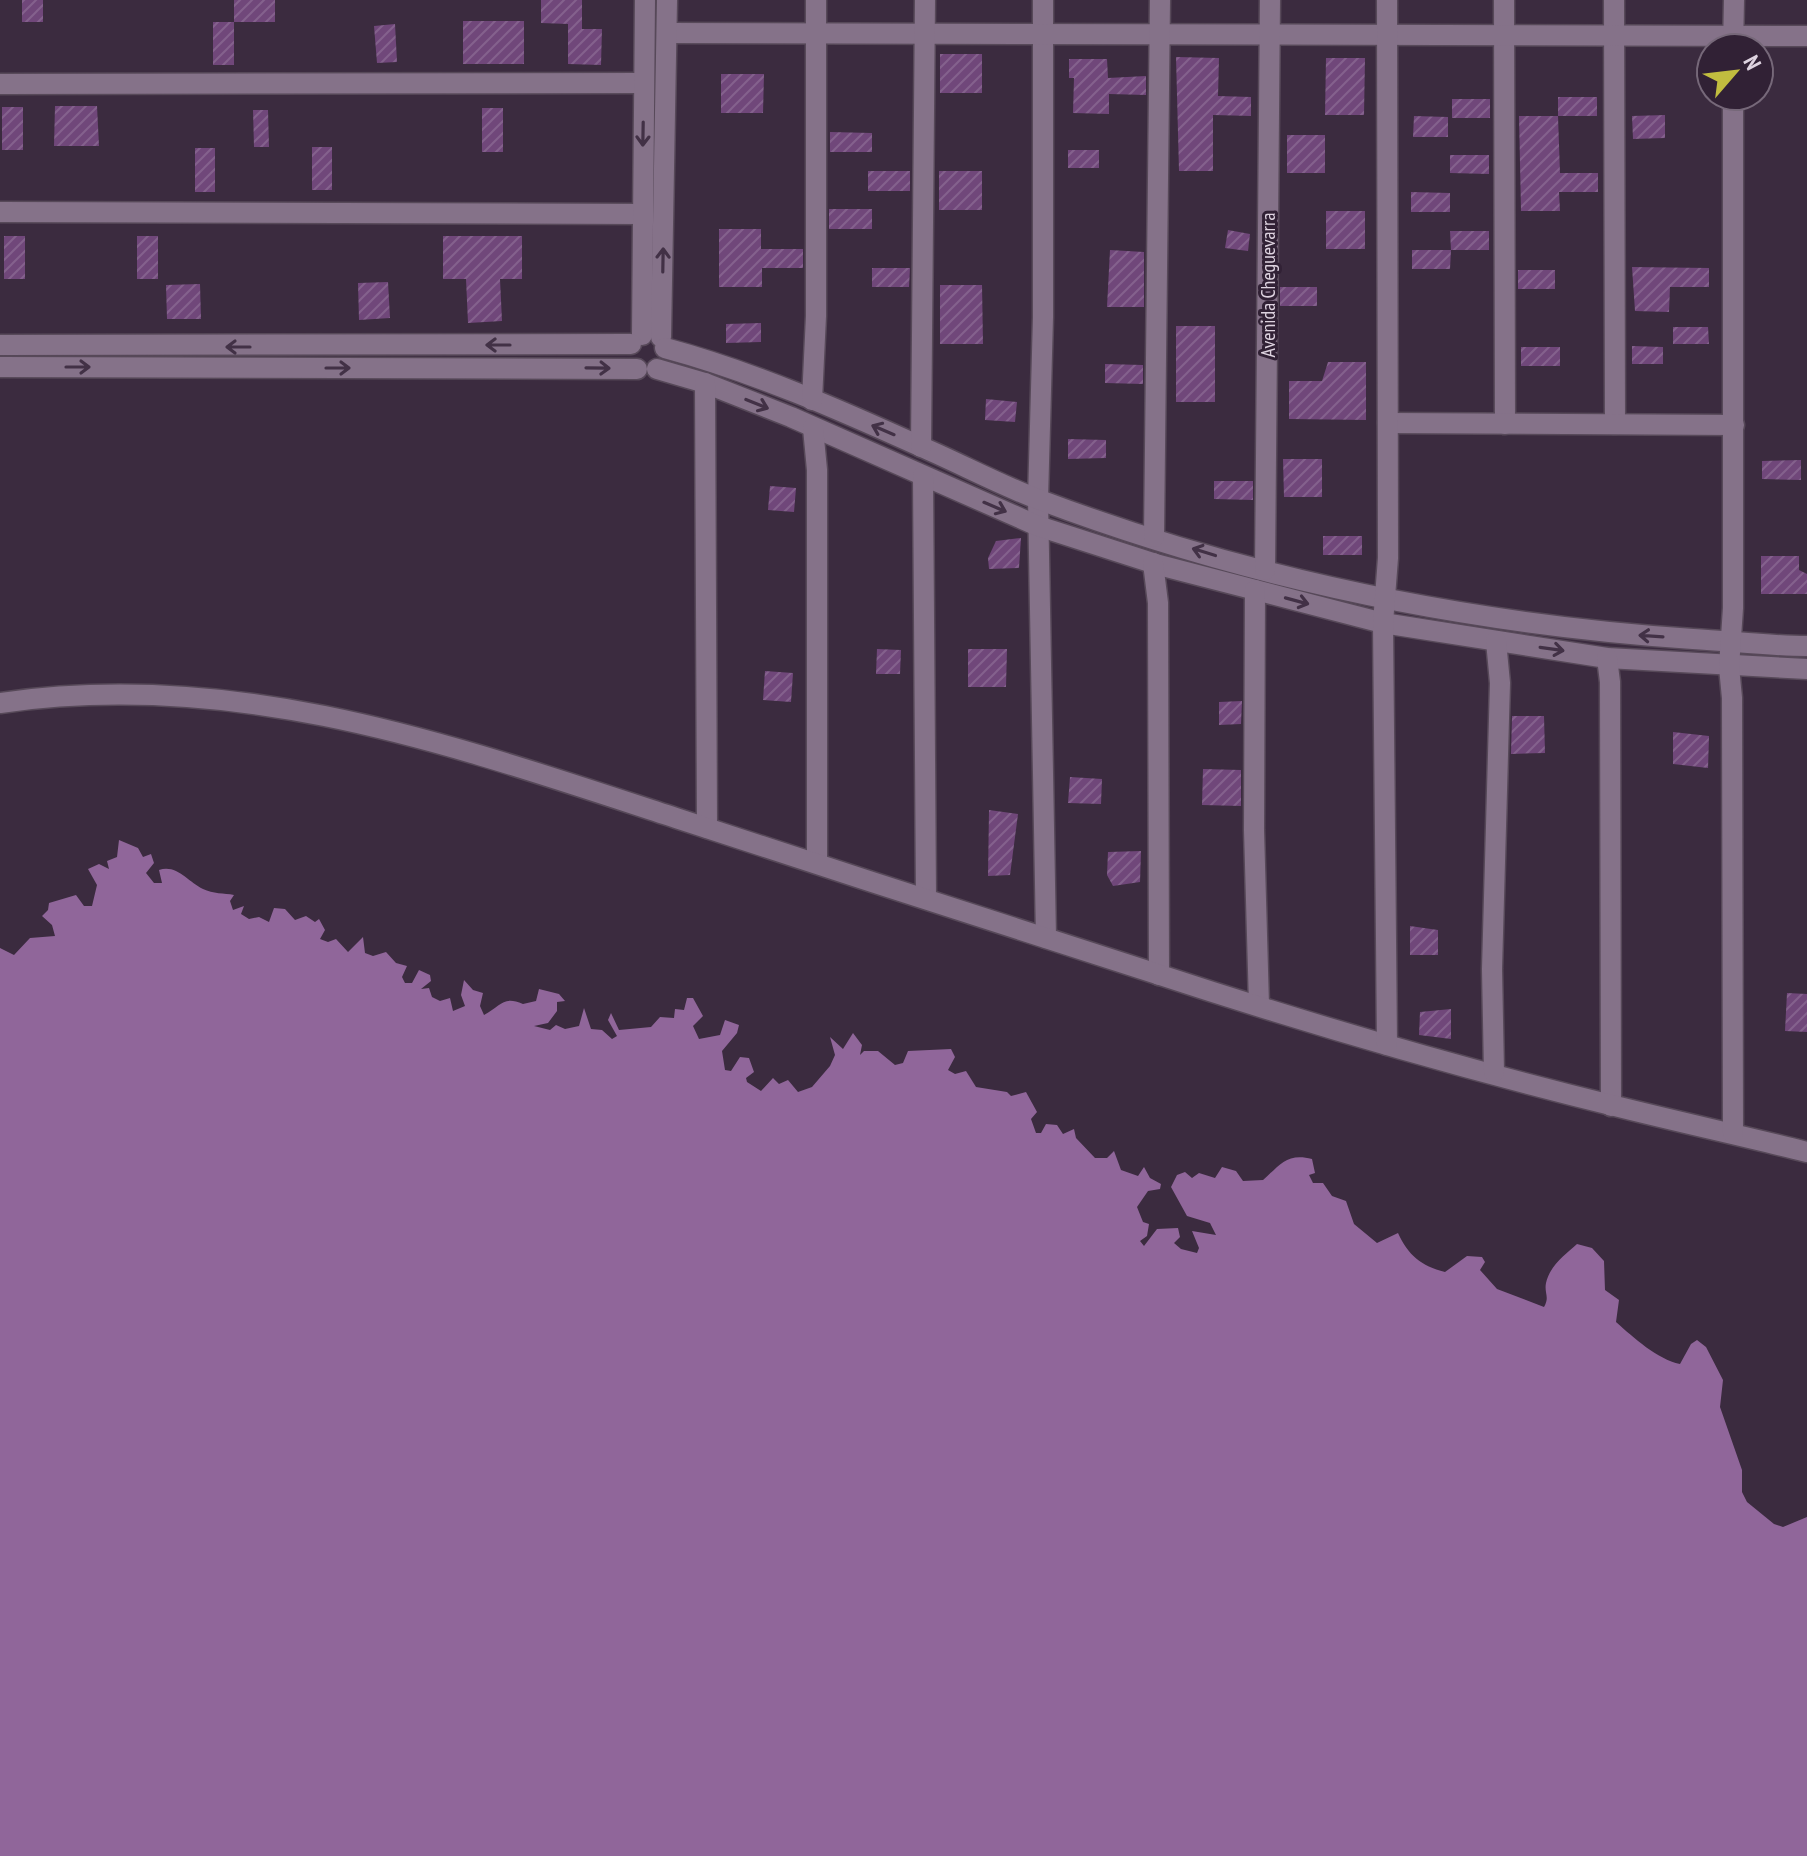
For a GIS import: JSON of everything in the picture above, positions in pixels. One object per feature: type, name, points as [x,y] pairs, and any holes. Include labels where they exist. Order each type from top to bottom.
[{"type":"street","points":[[645,0],[642,214],[650,341],[667,362],[647,369]]},
{"type":"street","points":[[647,369],[630,357],[650,341],[667,0]]},
{"type":"street","points":[[812,400],[816,316],[816,0]]},
{"type":"street","points":[[921,447],[925,0]]},
{"type":"street","points":[[1043,0],[1043,317],[1038,526],[1043,627],[1046,938]]},
{"type":"street","points":[[1154,537],[1160,0]]},
{"type":"street","name":"Avenida Cheguevarra","points":[[1265,570],[1270,0]]},
{"type":"street","points":[[1387,0],[1388,558],[1383,623],[1387,1045]]},
{"type":"street","points":[[1504,0],[1505,424]]},
{"type":"street","points":[[1614,0],[1615,424]]},
{"type":"street","points":[[1733,32],[1734,0]]},
{"type":"street","points":[[667,33],[1614,33],[1695,39]]},
{"type":"street","points":[[1775,39],[1807,36]]},
{"type":"street","points":[[0,84],[644,83]]},
{"type":"street","points":[[1733,112],[1733,608],[1729,641],[1732,698],[1733,1133]]},
{"type":"street","points":[[0,212],[642,214]]},
{"type":"street","points":[[0,345],[650,341],[812,400],[1038,499],[1265,570],[1384,598],[1603,633],[1729,641],[1760,646],[1807,646]]},
{"type":"street","points":[[0,367],[647,369],[705,383],[1038,526],[1153,563],[1255,590],[1383,623],[1607,658],[1807,669]]},
{"type":"street","points":[[705,383],[707,828]]},
{"type":"street","points":[[1388,423],[1734,425]]},
{"type":"street","points":[[813,428],[817,470],[817,863]]},
{"type":"street","points":[[923,476],[926,897]]},
{"type":"street","points":[[1153,563],[1158,603],[1159,975]]},
{"type":"street","points":[[1255,590],[1254,830],[1259,1005]]},
{"type":"street","points":[[1494,1072],[1492,969],[1500,683],[1496,641]]},
{"type":"street","points":[[1607,658],[1611,697],[1611,1106]]},
{"type":"street","points":[[0,703],[69,696],[165,696],[293,709],[425,737],[1159,975],[1387,1045],[1611,1106],[1807,1152]]},
{"type":"shaded area","points":[[119,840],[138,848],[143,857],[151,854],[154,863],[146,873],[154,883],[162,883],[159,870],[171,869],[207,891],[234,895],[230,901],[233,910],[244,906],[241,914],[249,919],[259,917],[269,922],[274,908],[285,909],[295,920],[306,916],[315,922],[319,919],[325,930],[320,939],[328,942],[336,939],[348,952],[363,937],[365,953],[373,956],[386,952],[396,963],[407,966],[402,977],[405,983],[412,983],[419,970],[430,975],[431,981],[421,989],[429,988],[432,997],[440,1001],[450,998],[453,1011],[465,1006],[461,995],[464,980],[473,990],[483,993],[480,1006],[484,1015],[506,1001],[523,1004],[536,1001],[539,989],[559,994],[565,1001],[557,1002],[557,1011],[548,1023],[534,1026],[550,1030],[556,1025],[565,1029],[579,1026],[584,1008],[591,1029],[602,1030],[612,1039],[617,1036],[608,1020],[611,1013],[619,1030],[651,1027],[660,1017],[674,1018],[675,1009],[684,1010],[687,998],[693,998],[703,1016],[693,1026],[699,1039],[720,1035],[725,1020],[739,1025],[737,1033],[722,1051],[725,1070],[731,1071],[740,1057],[749,1058],[754,1072],[746,1078],[747,1082],[761,1091],[773,1078],[779,1084],[788,1080],[798,1092],[812,1087],[835,1055],[830,1037],[843,1049],[853,1033],[862,1045],[860,1055],[864,1051],[878,1051],[895,1065],[903,1063],[908,1051],[951,1049],[955,1057],[948,1070],[955,1074],[966,1071],[976,1087],[1007,1092],[1011,1096],[1026,1092],[1037,1112],[1031,1119],[1036,1133],[1041,1133],[1046,1124],[1057,1125],[1063,1134],[1074,1129],[1076,1138],[1095,1158],[1107,1158],[1114,1151],[1121,1170],[1138,1176],[1144,1167],[1150,1178],[1161,1184],[1160,1189],[1148,1191],[1137,1207],[1143,1222],[1149,1224],[1147,1236],[1140,1241],[1144,1246],[1157,1229],[1178,1228],[1180,1237],[1174,1243],[1181,1249],[1197,1253],[1199,1248],[1192,1231],[1216,1235],[1210,1223],[1187,1216],[1171,1187],[1177,1175],[1185,1172],[1192,1178],[1199,1173],[1215,1178],[1222,1167],[1236,1171],[1243,1181],[1263,1180],[1284,1162],[1303,1157],[1312,1159],[1315,1173],[1309,1175],[1313,1183],[1323,1183],[1332,1196],[1346,1201],[1354,1224],[1377,1243],[1398,1233],[1416,1258],[1445,1272],[1467,1256],[1482,1257],[1485,1262],[1480,1270],[1497,1289],[1544,1307],[1547,1300],[1546,1283],[1555,1265],[1577,1244],[1592,1248],[1604,1261],[1605,1290],[1619,1300],[1616,1322],[1630,1335],[1654,1353],[1680,1364],[1691,1344],[1697,1340],[1706,1347],[1723,1380],[1720,1407],[1742,1470],[1742,1492],[1747,1502],[1774,1524],[1783,1527],[1807,1517],[1807,1856],[0,1856],[0,948],[14,955],[30,938],[55,936],[52,925],[42,916],[48,910],[49,903],[76,895],[84,906],[92,906],[97,885],[88,869],[99,864],[109,869],[107,861],[117,857]]},
{"type":"building","points":[[22,0],[43,0],[43,22],[22,22]]},
{"type":"building","points":[[234,0],[275,0],[275,22],[234,22]]},
{"type":"building","points":[[541,0],[582,0],[582,29],[602,29],[601,65],[568,64],[568,24],[541,23]]},
{"type":"building","points":[[463,21],[524,21],[524,64],[463,64]]},
{"type":"building","points":[[213,22],[234,22],[234,65],[213,65]]},
{"type":"building","points":[[395,24],[397,62],[377,63],[374,26]]},
{"type":"building","points":[[940,54],[982,54],[982,93],[940,93]]},
{"type":"building","points":[[1176,57],[1219,58],[1218,96],[1251,97],[1251,116],[1213,115],[1213,171],[1179,171]]},
{"type":"building","points":[[1326,58],[1365,58],[1364,115],[1325,115]]},
{"type":"building","points":[[1069,59],[1107,59],[1108,78],[1146,76],[1146,95],[1109,94],[1109,114],[1073,113],[1074,78],[1069,78]]},
{"type":"building","points":[[721,74],[764,74],[763,113],[721,113]]},
{"type":"building","points":[[1558,97],[1597,97],[1597,116],[1558,116]]},
{"type":"building","points":[[1452,99],[1490,99],[1490,118],[1452,118]]},
{"type":"building","points":[[55,106],[97,106],[99,146],[54,146]]},
{"type":"building","points":[[2,107],[23,107],[23,150],[2,150]]},
{"type":"building","points":[[482,108],[503,108],[503,152],[482,152]]},
{"type":"building","points":[[253,110],[268,110],[269,147],[254,147]]},
{"type":"building","points":[[1665,115],[1665,138],[1633,139],[1632,116]]},
{"type":"building","points":[[1414,116],[1448,117],[1448,137],[1413,137]]},
{"type":"building","points":[[1519,116],[1558,116],[1560,173],[1598,173],[1598,192],[1559,192],[1560,211],[1521,211]]},
{"type":"building","points":[[830,132],[872,133],[872,152],[830,152]]},
{"type":"building","points":[[1287,135],[1325,135],[1325,173],[1287,173]]},
{"type":"building","points":[[312,147],[332,147],[332,190],[312,190]]},
{"type":"building","points":[[195,148],[215,148],[215,192],[195,192]]},
{"type":"building","points":[[1068,150],[1099,150],[1099,168],[1068,168]]},
{"type":"building","points":[[1450,155],[1489,155],[1489,174],[1450,173]]},
{"type":"building","points":[[868,171],[910,171],[910,191],[868,191]]},
{"type":"building","points":[[939,171],[982,171],[982,210],[939,210]]},
{"type":"building","points":[[1411,192],[1450,193],[1450,212],[1411,212]]},
{"type":"building","points":[[829,209],[872,209],[872,229],[829,229]]},
{"type":"building","points":[[1326,211],[1365,211],[1365,249],[1326,249]]},
{"type":"building","points":[[719,229],[761,229],[761,249],[803,249],[803,268],[762,268],[762,287],[719,287]]},
{"type":"building","points":[[1228,230],[1250,234],[1248,251],[1225,248]]},
{"type":"building","points":[[1450,231],[1489,231],[1489,250],[1451,250]]},
{"type":"building","points":[[4,236],[25,236],[25,279],[4,279]]},
{"type":"building","points":[[137,236],[158,236],[158,279],[137,279]]},
{"type":"building","points":[[443,236],[522,236],[522,279],[500,279],[502,321],[468,323],[466,279],[443,279]]},
{"type":"building","points":[[1110,250],[1144,252],[1144,307],[1107,307]]},
{"type":"building","points":[[1412,250],[1451,250],[1450,269],[1412,269]]},
{"type":"building","points":[[1632,267],[1709,268],[1709,287],[1670,287],[1669,312],[1635,311]]},
{"type":"building","points":[[872,268],[910,268],[909,287],[872,287]]},
{"type":"building","points":[[1518,270],[1555,270],[1555,289],[1518,289]]},
{"type":"building","points":[[388,282],[390,318],[359,320],[358,283]]},
{"type":"building","points":[[200,284],[201,319],[167,319],[166,285]]},
{"type":"building","points":[[940,285],[982,285],[983,344],[940,344]]},
{"type":"building","points":[[1280,287],[1317,287],[1317,306],[1280,306]]},
{"type":"building","points":[[761,323],[761,342],[726,343],[726,324]]},
{"type":"building","points":[[1176,326],[1215,326],[1215,402],[1176,402]]},
{"type":"building","points":[[1673,327],[1708,327],[1709,344],[1673,344]]},
{"type":"building","points":[[1632,346],[1663,347],[1663,364],[1632,364]]},
{"type":"building","points":[[1521,347],[1560,347],[1560,366],[1521,366]]},
{"type":"building","points":[[1328,362],[1366,362],[1366,420],[1289,419],[1289,381],[1322,381]]},
{"type":"building","points":[[1105,364],[1143,365],[1143,384],[1105,383]]},
{"type":"building","points":[[986,399],[1017,402],[1015,422],[985,420]]},
{"type":"building","points":[[1068,439],[1106,440],[1106,458],[1068,459]]},
{"type":"building","points":[[1283,459],[1322,459],[1322,497],[1284,497]]},
{"type":"building","points":[[1801,460],[1801,480],[1762,479],[1762,461]]},
{"type":"building","points":[[1214,481],[1253,481],[1253,500],[1214,499]]},
{"type":"building","points":[[770,486],[796,488],[794,512],[768,510]]},
{"type":"building","points":[[1323,536],[1362,536],[1362,555],[1323,555]]},
{"type":"building","points":[[1021,538],[1019,568],[989,569],[988,558],[996,541]]},
{"type":"building","points":[[1761,556],[1799,556],[1799,570],[1807,574],[1807,594],[1761,594]]},
{"type":"building","points":[[877,649],[901,650],[900,674],[876,674]]},
{"type":"building","points":[[968,649],[1007,649],[1006,687],[968,687]]},
{"type":"building","points":[[765,671],[793,673],[791,702],[763,700]]},
{"type":"building","points":[[1242,701],[1241,724],[1219,725],[1219,702]]},
{"type":"building","points":[[1512,716],[1544,716],[1545,753],[1511,754]]},
{"type":"building","points":[[1673,732],[1709,736],[1708,768],[1673,764]]},
{"type":"building","points":[[1203,769],[1241,770],[1241,806],[1202,805]]},
{"type":"building","points":[[1070,777],[1102,779],[1101,804],[1068,803]]},
{"type":"building","points":[[989,810],[1018,814],[1010,875],[988,876]]},
{"type":"building","points":[[1141,851],[1140,882],[1113,886],[1107,875],[1108,852]]},
{"type":"building","points":[[1410,926],[1438,930],[1438,955],[1410,955]]},
{"type":"building","points":[[1787,993],[1807,994],[1807,1032],[1785,1031]]},
{"type":"building","points":[[1451,1009],[1451,1039],[1419,1035],[1420,1012]]}]
